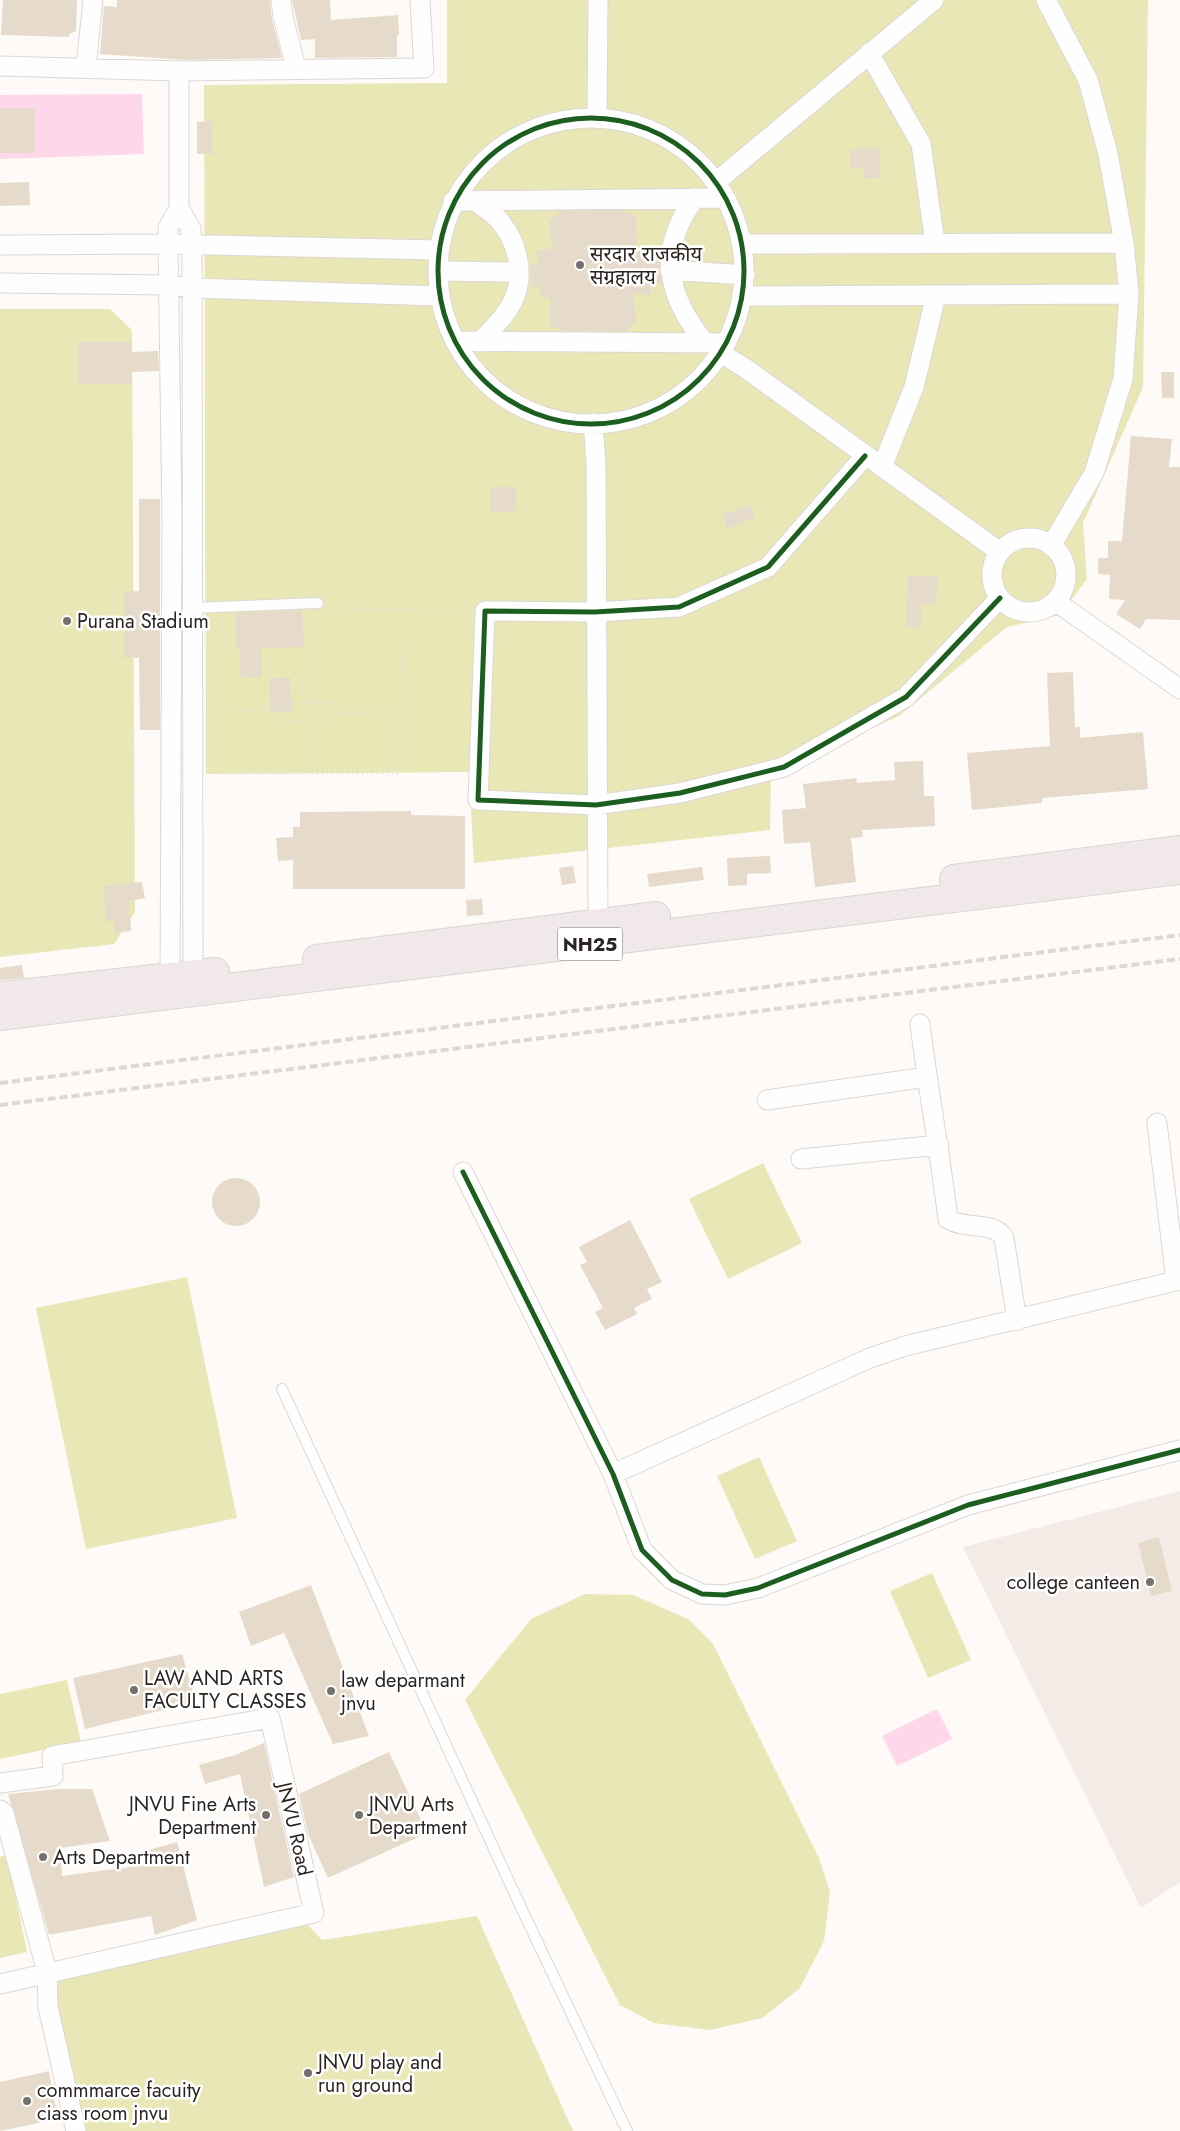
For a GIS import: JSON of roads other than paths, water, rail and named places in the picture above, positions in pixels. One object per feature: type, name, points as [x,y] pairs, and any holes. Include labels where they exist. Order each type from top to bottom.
[{"type":"main road","name":"NH25","points":[[0,1016],[182,985],[598,923],[1180,850]]},
{"type":"main road","name":"NH25","points":[[0,996],[182,985],[1180,870]]},
{"type":"street","points":[[86,67],[93,0]]},
{"type":"street","points":[[282,0],[283,17],[296,68]]},
{"type":"street","points":[[0,66],[179,71],[296,68],[424,68],[420,0]]},
{"type":"street","points":[[597,118],[598,0]]},
{"type":"street","points":[[453,201],[695,198],[720,190],[868,53],[934,0]]},
{"type":"street","points":[[1046,0],[1088,80],[1108,154],[1124,243],[1129,294],[1123,378],[1094,473],[1051,546]]},
{"type":"street","points":[[868,53],[921,144],[935,243]]},
{"type":"street","points":[[179,71],[179,208],[168,228],[168,244],[182,985]]},
{"type":"street","points":[[597,118],[640,125],[691,154],[720,190],[736,217],[742,244],[745,275],[739,315],[717,346],[699,380],[670,403],[644,415],[586,424],[546,418],[506,400],[475,373],[463,357],[438,296],[438,250],[453,201],[485,158],[510,139],[546,124],[569,119],[597,118]]},
{"type":"street","points":[[695,198],[680,218],[674,237],[670,270],[685,313],[717,346],[745,368],[1000,552]]},
{"type":"street","points":[[475,201],[498,218],[507,230],[518,257],[519,272],[512,303],[480,342]]},
{"type":"street","points":[[179,208],[191,229],[192,244],[192,608],[182,985]]},
{"type":"street","points":[[742,244],[1124,243]]},
{"type":"street","points":[[0,245],[192,244],[438,250]]},
{"type":"street","points":[[670,270],[745,275]]},
{"type":"street","points":[[438,271],[519,272]]},
{"type":"street","points":[[0,283],[170,285],[192,288],[438,296]]},
{"type":"street","points":[[742,296],[1129,294]]},
{"type":"street","points":[[882,467],[914,387],[936,295]]},
{"type":"street","points":[[456,341],[717,346]]},
{"type":"street","points":[[593,423],[596,463],[595,612],[598,923]]},
{"type":"street","points":[[865,456],[768,567],[679,607],[595,612],[485,611],[478,800],[596,805],[680,793],[784,767],[906,697],[1000,598]]},
{"type":"street","points":[[1022,539],[1035,539],[1051,546],[1060,556],[1066,574],[1063,588],[1055,601],[1038,611],[1022,612],[1010,607],[1000,598],[994,588],[993,564],[1000,552],[1009,544],[1022,539]]},
{"type":"street","points":[[1055,601],[1180,689]]},
{"type":"street","points":[[920,1024],[926,1077],[940,1145],[948,1219],[957,1225],[992,1228],[1001,1232],[1004,1238],[1017,1321]]},
{"type":"street","points":[[767,1100],[926,1077]]},
{"type":"street","points":[[614,1474],[870,1358],[905,1346],[1017,1321],[1178,1281],[1157,1123]]},
{"type":"street","points":[[801,1159],[940,1145]]},
{"type":"street","points":[[463,1172],[614,1474],[642,1550],[672,1580],[702,1594],[725,1595],[758,1588],[968,1505],[1180,1450]]},
{"type":"street","name":"JNVU Road","points":[[0,1783],[53,1776],[52,1756],[270,1718],[314,1913],[0,1984]]},
{"type":"street","points":[[0,1810],[4,1813],[47,1972],[48,2007],[76,2131]]},
{"type":"lane","points":[[192,608],[314,603]]},
{"type":"lane","points":[[282,1389],[522,1910],[627,2131]]},
{"type":"railway","points":[[0,1083],[1180,935]]},
{"type":"railway","points":[[0,1105],[1180,959]]},
{"type":"place","name":"सरदार राजकीय संग्रहालय","points":[[580,265]]},
{"type":"place","name":"Purana Stadium","points":[[67,621]]},
{"type":"place","name":"college canteen","points":[[1150,1582]]},
{"type":"place","name":"LAW AND ARTS FACULTY CLASSES","points":[[134,1690]]},
{"type":"place","name":"law deparmant jnvu","points":[[331,1691]]},
{"type":"place","name":"JNVU Fine Arts Department","points":[[266,1815]]},
{"type":"place","name":"JNVU Arts Department","points":[[359,1815]]},
{"type":"place","name":"Arts Department","points":[[43,1857]]},
{"type":"place","name":"JNVU play and run ground","points":[[308,2073]]},
{"type":"place","name":"commmarce facuity ciass room jnvu","points":[[27,2101]]}]
